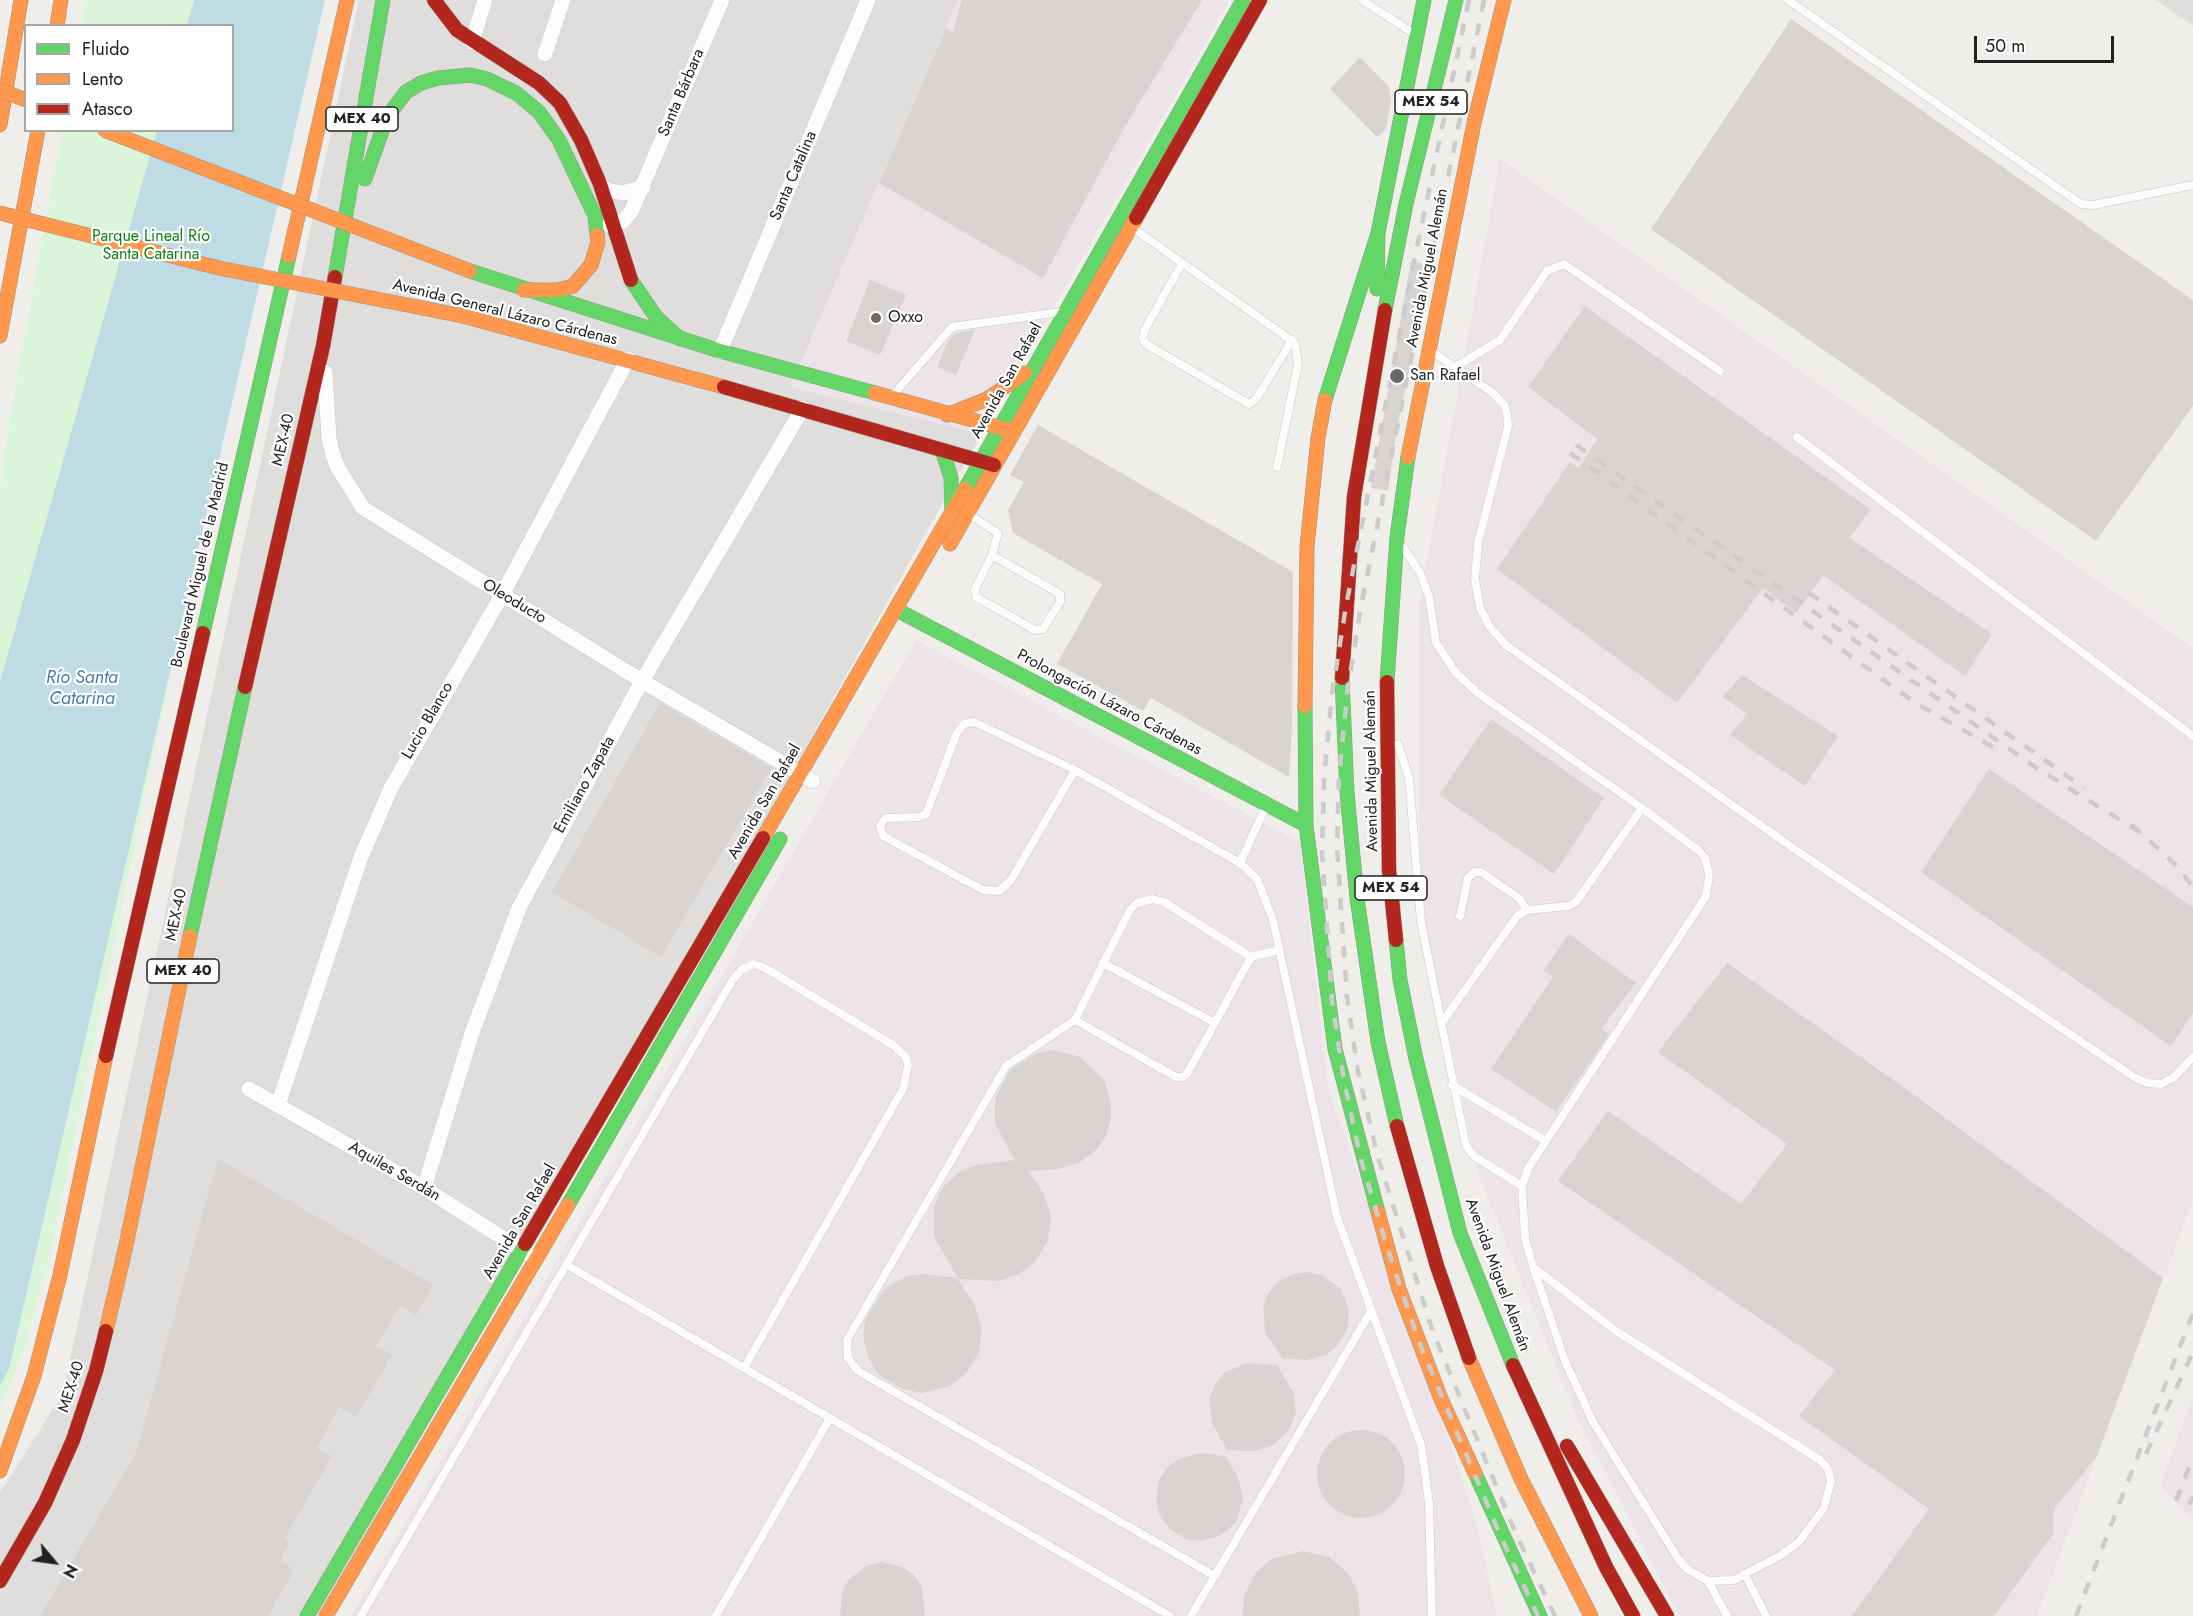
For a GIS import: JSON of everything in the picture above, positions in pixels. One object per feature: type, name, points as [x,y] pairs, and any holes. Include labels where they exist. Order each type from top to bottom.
[{"type":"main road","points":[[0,125],[21,0]]},
{"type":"main road","points":[[57,24],[61,0]]},
{"type":"main road","name":"Boulevard Miguel de la Madrid","points":[[0,1471],[34,1376],[57,1286],[88,1137],[347,0]]},
{"type":"main road","name":"MEX 40","points":[[323,346],[383,0]]},
{"type":"main road","points":[[434,0],[457,30],[472,42],[539,83],[560,103],[581,140],[600,184],[633,284],[651,311],[680,339]]},
{"type":"main road","name":"Avenida San Rafael","points":[[307,1616],[522,1251],[810,780],[906,615],[952,512],[1243,0]]},
{"type":"main road","name":"Avenida San Rafael","points":[[944,555],[1260,0]]},
{"type":"main road","points":[[1424,0],[1378,233],[1324,404],[1318,438],[1307,547],[1304,614],[1306,825],[1335,1049],[1399,1289],[1441,1399],[1540,1616]]},
{"type":"main road","name":"Avenida Miguel Alemán","points":[[1456,0],[1406,204],[1376,358],[1354,497],[1345,605],[1342,688],[1347,793],[1355,875],[1378,1042],[1401,1143],[1472,1368],[1521,1479],[1591,1616]]},
{"type":"main road","points":[[1474,123],[1474,85],[1490,0]]},
{"type":"main road","name":"Avenida Miguel Alemán","points":[[1504,0],[1474,123],[1428,349],[1412,432],[1397,537],[1387,666],[1389,870],[1400,980],[1416,1059],[1460,1233],[1514,1368],[1606,1568],[1633,1616]]},
{"type":"main road","points":[[340,238],[384,125],[396,102],[421,83],[454,75],[470,75],[503,86],[539,112],[559,140],[595,216],[598,242],[591,265],[580,281],[565,289],[524,290]]},
{"type":"main road","points":[[0,90],[24,99]]},
{"type":"main road","points":[[0,336],[38,132]]},
{"type":"main road","name":"Avenida General Lázaro Cárdenas","points":[[109,132],[524,290],[720,351],[1015,432]]},
{"type":"main road","name":"Avenida General Lázaro Cárdenas","points":[[0,213],[219,268],[463,316],[628,359],[996,465]]},
{"type":"main road","points":[[1376,358],[1378,233]]},
{"type":"main road","name":"MEX-40","points":[[0,1581],[45,1503],[73,1440],[96,1371],[125,1250],[208,847],[323,346]]},
{"type":"main road","points":[[947,415],[1005,389],[1035,365]]},
{"type":"main road","points":[[942,450],[951,478],[952,512]]},
{"type":"main road","name":"Prolongación Lázaro Cárdenas","points":[[906,615],[1306,825]]},
{"type":"main road","name":"Avenida San Rafael","points":[[326,1616],[537,1259],[789,823]]},
{"type":"main road","points":[[1514,1368],[1549,1415],[1667,1616]]},
{"type":"street","points":[[472,42],[485,0]]},
{"type":"street","points":[[545,54],[563,0]]},
{"type":"street","name":"Santa Bárbara","points":[[615,226],[627,219],[643,187],[722,0]]},
{"type":"street","name":"Santa Catalina","points":[[720,351],[868,0]]},
{"type":"street","points":[[600,184],[607,190],[624,192],[643,187]]},
{"type":"street","points":[[595,216],[606,224],[615,226]]},
{"type":"street","name":"Oleoducto","points":[[323,346],[329,439],[338,468],[363,508],[642,681],[810,780]]},
{"type":"street","name":"Lucio Blanco","points":[[278,1105],[376,819],[414,744],[502,595],[628,359]]},
{"type":"street","name":"Emiliano Zapata","points":[[424,1188],[472,1033],[519,908],[642,681],[803,408]]},
{"type":"street","name":"Aquiles Serdán","points":[[249,1089],[424,1188],[537,1259]]},
{"type":"lane","points":[[1362,0],[1417,35]]},
{"type":"lane","points":[[1788,0],[2081,204],[2093,205],[2193,185]]},
{"type":"lane","points":[[1131,228],[1292,340],[1298,348],[1298,364],[1277,467]]},
{"type":"lane","points":[[1182,263],[1144,331],[1143,339],[1146,344],[1249,404],[1256,399],[1292,340]]},
{"type":"lane","points":[[1455,367],[1500,340],[1548,271],[1564,264],[1720,371]]},
{"type":"lane","points":[[890,399],[952,327],[1066,311]]},
{"type":"lane","points":[[1428,349],[1500,399],[1507,413],[1508,426],[1478,543],[1475,579],[1480,608],[1490,627],[1506,645],[1793,848],[2134,1077],[2148,1083],[2161,1084],[2173,1078],[2193,1057]]},
{"type":"lane","points":[[1797,437],[2193,736]]},
{"type":"lane","points":[[968,514],[998,533],[992,555],[975,589],[976,597],[1035,630],[1043,629],[1060,602],[1060,594],[992,555]]},
{"type":"lane","points":[[1397,537],[1420,573],[1429,596],[1434,637],[1456,673],[1479,694],[1699,850],[1708,867],[1709,885],[1706,896],[1528,1167],[1522,1186],[1525,1238],[1533,1267],[1565,1361],[1597,1430],[1679,1560],[1698,1576],[1708,1581],[1723,1582],[1745,1575],[1799,1542],[1816,1521],[1829,1495],[1831,1481],[1828,1469],[1820,1460],[1616,1331],[1533,1267]]},
{"type":"lane","points":[[1387,720],[1409,778],[1418,903],[1452,1085],[1468,1151],[1522,1186]]},
{"type":"lane","points":[[1075,770],[1011,880],[999,891],[984,890],[883,836],[880,826],[885,818],[920,818],[926,814],[957,733],[964,724],[974,722],[1075,770],[1240,863],[1257,879],[1267,898],[1327,1179],[1346,1246],[1421,1445],[1429,1503],[1432,1616]]},
{"type":"lane","points":[[1240,863],[1266,804]]},
{"type":"lane","points":[[1441,1024],[1514,920],[1527,910],[1568,906],[1576,902],[1642,808]]},
{"type":"lane","points":[[1460,916],[1468,878],[1474,872],[1481,872],[1519,898],[1527,910]]},
{"type":"lane","points":[[1215,1576],[858,1371],[849,1358],[848,1340],[1006,1066],[1075,1020],[1130,910],[1137,903],[1153,899],[1164,902],[1251,957],[1279,950]]},
{"type":"lane","points":[[1075,1020],[1176,1077],[1182,1077],[1187,1074],[1251,957]]},
{"type":"lane","points":[[1103,963],[1215,1023]]},
{"type":"lane","points":[[362,1616],[736,975],[747,966],[754,964],[893,1044],[906,1057],[908,1065],[903,1089],[744,1368]]},
{"type":"lane","points":[[1452,1085],[1544,1140]]},
{"type":"lane","points":[[567,1265],[1170,1616]]},
{"type":"lane","points":[[1191,1616],[1371,1311]]},
{"type":"lane","points":[[716,1616],[830,1418]]},
{"type":"lane","points":[[1745,1575],[1766,1616]]},
{"type":"lane","points":[[1708,1581],[1727,1616]]},
{"type":"shaded area","points":[[359,0],[958,0],[793,382],[981,434],[321,1616],[0,1616],[0,1493],[63,1393]]},
{"type":"shaded area","points":[[958,0],[1230,0],[981,434],[790,387]]},
{"type":"shaded area","points":[[2156,0],[2193,0],[2193,26]]},
{"type":"shaded area","points":[[1500,159],[2193,648],[2193,1200],[2037,1616],[1679,1616],[1574,1411],[1479,1176],[1419,899],[1419,605]]},
{"type":"shaded area","points":[[916,640],[1300,842],[1328,1087],[1475,1517],[1497,1616],[351,1616]]},
{"type":"shaded area","points":[[2193,1397],[2193,1521],[2160,1485]]},
{"type":"green space","name":"Río Santa Catarina","points":[[86,0],[317,0],[156,742],[50,1256],[24,1351],[0,1408],[0,486],[14,394],[62,132],[234,132],[234,24],[82,24]]},
{"type":"water","name":"Río Santa Catarina","points":[[194,0],[325,0],[9,1369],[0,1386],[0,682],[157,132],[234,132],[234,24],[187,24]]},
{"type":"building","points":[[962,0],[1202,0],[1124,128],[1043,278],[879,183],[946,28],[953,32]]},
{"type":"building","points":[[1791,19],[2193,300],[2193,406],[2096,541],[1651,229]]},
{"type":"building","points":[[1360,57],[1389,87],[1391,101],[1386,129],[1377,137],[1330,89]]},
{"type":"building","points":[[1411,261],[1430,265],[1397,429],[1388,491],[1371,488]]},
{"type":"building","name":"Oxxo","points":[[870,280],[906,295],[880,355],[846,341]]},
{"type":"building","points":[[1585,306],[1870,509],[1850,538],[1992,634],[1965,676],[1823,575],[1796,613],[1763,588],[1677,703],[1497,569],[1570,462],[1579,468],[1597,439],[1528,387]]},
{"type":"building","points":[[975,330],[956,375],[937,367],[948,341],[955,333]]},
{"type":"building","points":[[1038,425],[1293,572],[1292,730],[1289,777],[1151,698],[1143,711],[1057,664],[1102,584],[1013,533],[1008,510],[1024,482],[1010,475]]},
{"type":"building","points":[[1742,675],[1838,736],[1805,786],[1730,735],[1747,714],[1723,697]]},
{"type":"building","points":[[660,703],[771,768],[661,957],[552,892]]},
{"type":"building","points":[[1491,719],[1604,798],[1554,874],[1439,795]]},
{"type":"building","points":[[1989,769],[2193,907],[2193,1013],[2171,1046],[1921,872]]},
{"type":"building","points":[[1569,934],[1636,983],[1601,1029],[1609,1034],[1556,1112],[1491,1069],[1553,977],[1543,971]]},
{"type":"building","points":[[1727,963],[1899,1084],[2163,1278],[2097,1456],[2054,1509],[2053,1534],[1994,1616],[1852,1616],[1929,1509],[1799,1416],[1835,1370],[1558,1181],[1608,1111],[1741,1204],[1787,1144],[1658,1052]]},
{"type":"building","points":[[1054,1050],[1080,1057],[1104,1080],[1111,1104],[1111,1119],[1106,1136],[1096,1150],[1080,1162],[1060,1169],[1028,1171],[1043,1192],[1051,1216],[1048,1240],[1035,1262],[1019,1274],[999,1281],[958,1279],[934,1236],[934,1207],[938,1196],[945,1185],[961,1171],[976,1165],[1015,1160],[995,1124],[995,1098],[1010,1070],[1037,1053]]},
{"type":"building","points":[[218,1159],[433,1285],[416,1315],[400,1305],[377,1346],[392,1355],[356,1417],[339,1407],[317,1448],[332,1456],[284,1539],[289,1542],[281,1561],[294,1570],[268,1616],[40,1616],[136,1453]]},
{"type":"building","points":[[1307,1272],[1322,1275],[1341,1289],[1349,1310],[1348,1328],[1337,1346],[1326,1355],[1307,1360],[1282,1358],[1265,1332],[1263,1306],[1269,1292],[1278,1282],[1293,1274]]},
{"type":"building","points":[[924,1274],[957,1278],[974,1304],[982,1328],[979,1352],[966,1374],[950,1386],[922,1393],[902,1389],[878,1374],[868,1357],[863,1336],[865,1321],[884,1289],[907,1276]]},
{"type":"building","points":[[1246,1363],[1277,1365],[1294,1394],[1296,1412],[1289,1430],[1272,1446],[1253,1451],[1227,1450],[1212,1423],[1209,1398],[1224,1373]]},
{"type":"building","points":[[1361,1430],[1378,1434],[1392,1443],[1401,1457],[1405,1474],[1401,1491],[1392,1505],[1378,1514],[1361,1518],[1344,1514],[1330,1505],[1321,1491],[1317,1474],[1321,1457],[1330,1443],[1344,1434]]},
{"type":"building","points":[[1201,1453],[1225,1456],[1238,1477],[1243,1499],[1237,1520],[1231,1527],[1219,1536],[1201,1541],[1186,1539],[1170,1529],[1159,1514],[1156,1499],[1159,1480],[1167,1468],[1178,1459]]},
{"type":"building","points":[[1303,1551],[1329,1557],[1347,1572],[1358,1592],[1360,1616],[1242,1616],[1244,1596],[1255,1573],[1271,1559]]},
{"type":"building","points":[[882,1562],[904,1568],[914,1575],[922,1587],[925,1616],[840,1616],[842,1592],[849,1579],[868,1565]]},
{"type":"railway","points":[[1469,0],[1413,266],[1346,606],[1332,694],[1324,779],[1322,853],[1332,1000],[1343,1075],[1360,1156],[1419,1342],[1501,1537],[1538,1616]]},
{"type":"railway","points":[[1484,0],[1361,606],[1347,694],[1339,777],[1337,848],[1347,998],[1358,1071],[1377,1154],[1433,1332],[1516,1534],[1555,1616]]},
{"type":"railway","points":[[1576,445],[2038,769],[2138,831]]},
{"type":"railway","points":[[1570,453],[1917,704],[1993,747]]},
{"type":"railway","points":[[1809,593],[2084,788]]},
{"type":"railway","points":[[2132,825],[2176,865],[2193,887]]},
{"type":"railway","points":[[2076,1616],[2193,1313]]},
{"type":"railway","points":[[2146,1454],[2193,1352]]},
{"type":"railway","points":[[2176,1501],[2193,1457]]},
{"type":"railway","points":[[2189,1505],[2193,1496]]},
{"type":"traffic: fast","points":[[335,277],[383,0]]},
{"type":"traffic: fast","points":[[965,489],[1243,0]]},
{"type":"traffic: fast","points":[[1325,400],[1378,233],[1424,0]]},
{"type":"traffic: fast","points":[[1385,310],[1406,204],[1456,0]]},
{"type":"traffic: fast","points":[[365,179],[387,117],[406,92],[421,83],[438,78],[470,75],[487,79],[516,93],[539,112],[559,140],[595,216],[597,235]]},
{"type":"traffic: fast","points":[[1377,289],[1378,233]]},
{"type":"traffic: fast","points":[[203,633],[289,256]]},
{"type":"traffic: fast","points":[[470,271],[720,351],[875,393]]},
{"type":"traffic: fast","points":[[631,280],[656,317],[680,339]]},
{"type":"traffic: fast","points":[[942,450],[951,478],[952,511]]},
{"type":"traffic: fast","points":[[1387,682],[1397,537],[1408,457]]},
{"type":"traffic: fast","points":[[897,610],[1306,825]]},
{"type":"traffic: fast","points":[[1342,678],[1347,793],[1357,898],[1378,1042],[1397,1126]]},
{"type":"traffic: fast","points":[[190,936],[245,687]]},
{"type":"traffic: fast","points":[[1305,706],[1306,825],[1335,1049],[1378,1212]]},
{"type":"traffic: fast","points":[[568,1205],[780,839]]},
{"type":"traffic: fast","points":[[1396,940],[1400,980],[1416,1059],[1460,1233],[1513,1365]]},
{"type":"traffic: fast","points":[[307,1616],[525,1244]]},
{"type":"traffic: fast","points":[[1475,1473],[1540,1616]]},
{"type":"traffic: slow","points":[[0,125],[21,0]]},
{"type":"traffic: slow","points":[[57,24],[61,0]]},
{"type":"traffic: slow","points":[[289,256],[347,0]]},
{"type":"traffic: slow","points":[[1408,457],[1474,123],[1504,0]]},
{"type":"traffic: slow","points":[[0,90],[24,99]]},
{"type":"traffic: slow","points":[[0,336],[38,132]]},
{"type":"traffic: slow","points":[[109,132],[470,271]]},
{"type":"traffic: slow","points":[[0,213],[219,268],[463,316]]},
{"type":"traffic: slow","points":[[950,544],[1136,218]]},
{"type":"traffic: slow","points":[[524,290],[558,290],[573,286],[591,265],[598,242],[597,235]]},
{"type":"traffic: slow","points":[[463,316],[724,387]]},
{"type":"traffic: slow","points":[[947,415],[987,399],[1025,373]]},
{"type":"traffic: slow","points":[[875,393],[1012,431]]},
{"type":"traffic: slow","points":[[1305,706],[1307,547],[1318,438],[1325,400]]},
{"type":"traffic: slow","points":[[763,838],[965,489]]},
{"type":"traffic: slow","points":[[106,1331],[190,936]]},
{"type":"traffic: slow","points":[[0,1471],[34,1376],[60,1275],[106,1056]]},
{"type":"traffic: slow","points":[[326,1616],[568,1205]]},
{"type":"traffic: slow","points":[[1378,1212],[1399,1289],[1441,1399],[1475,1473]]},
{"type":"traffic: slow","points":[[1469,1358],[1521,1479],[1591,1616]]},
{"type":"traffic: jam","points":[[434,0],[457,30],[539,83],[560,103],[581,140],[600,184],[631,280]]},
{"type":"traffic: jam","points":[[1136,218],[1260,0]]},
{"type":"traffic: jam","points":[[245,687],[323,346],[335,277]]},
{"type":"traffic: jam","points":[[1342,678],[1354,497],[1385,310]]},
{"type":"traffic: jam","points":[[724,387],[994,465]]},
{"type":"traffic: jam","points":[[106,1056],[203,633]]},
{"type":"traffic: jam","points":[[1387,682],[1389,870],[1396,940]]},
{"type":"traffic: jam","points":[[525,1244],[763,838]]},
{"type":"traffic: jam","points":[[1397,1126],[1437,1266],[1469,1358]]},
{"type":"traffic: jam","points":[[0,1581],[45,1503],[73,1440],[96,1371],[106,1331]]},
{"type":"traffic: jam","points":[[1513,1365],[1606,1567],[1633,1616]]},
{"type":"traffic: jam","points":[[1567,1446],[1667,1616]]},
{"type":"place","name":"Oxxo","points":[[876,318]]},
{"type":"place","name":"San Rafael","points":[[1397,376]]},
{"type":"park label","name":"Parque Lineal Río Santa Catarina","points":[[151,246]]}]
